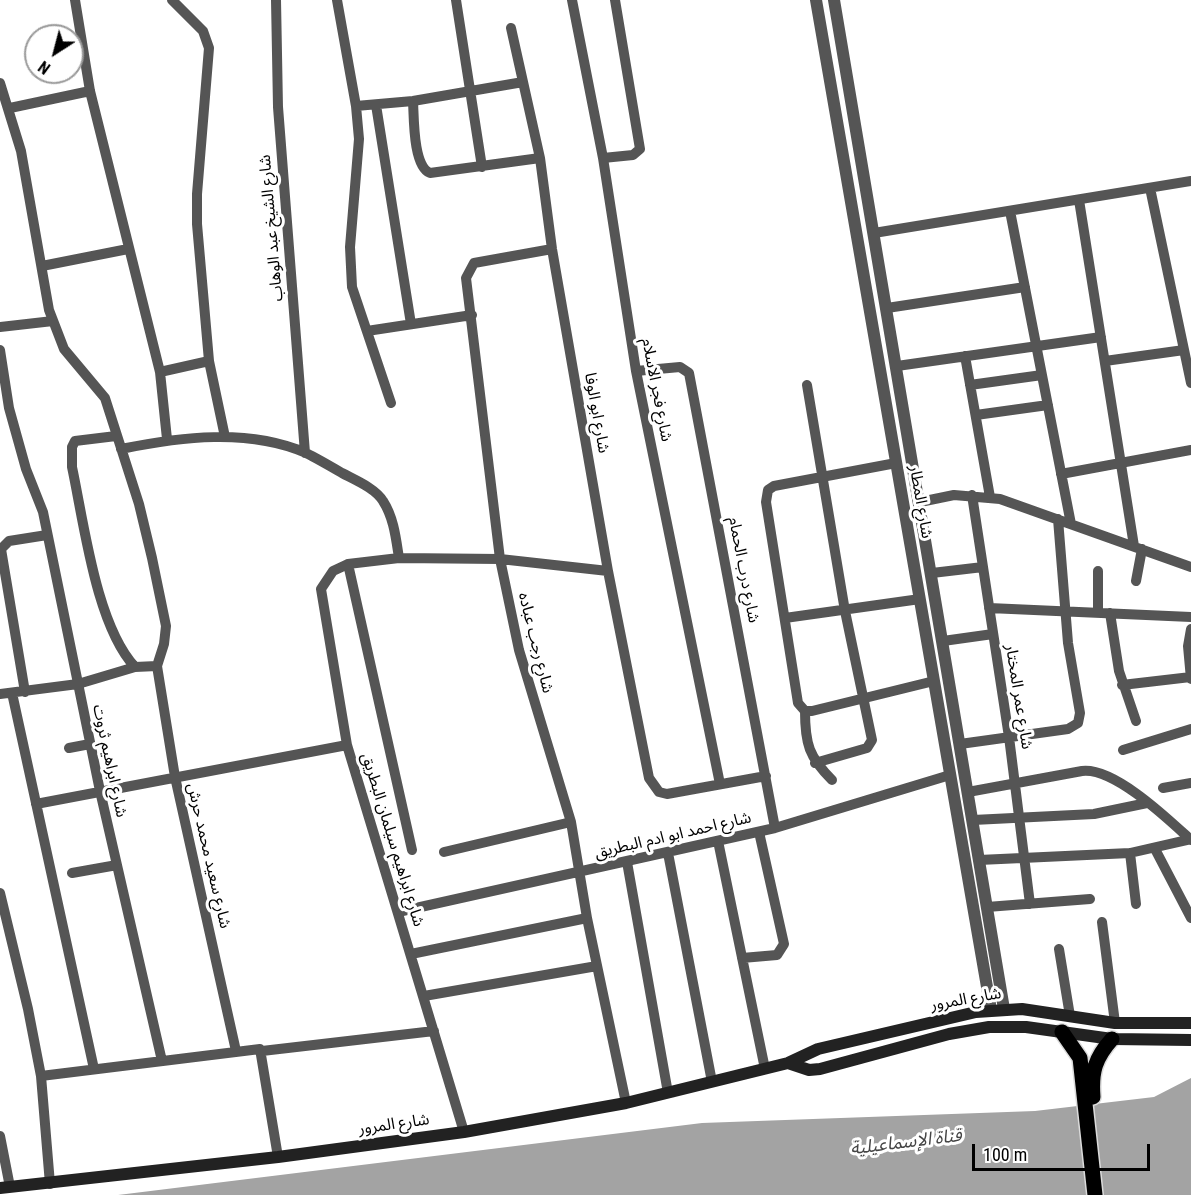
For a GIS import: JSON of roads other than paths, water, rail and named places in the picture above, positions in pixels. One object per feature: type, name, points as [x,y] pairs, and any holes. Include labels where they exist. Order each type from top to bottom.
[{"type":"main road","name":"شارع المرور","points":[[5,1187],[50,1184],[278,1157],[464,1132],[626,1103],[788,1063],[818,1049],[960,1014],[997,1009],[1044,1011],[1115,1023],[1191,1023]]},
{"type":"main road","name":"شارع المرور","points":[[788,1063],[798,1068],[820,1069],[931,1038],[989,1027],[1026,1027],[1112,1039],[1191,1040]]},
{"type":"main road","points":[[1062,1032],[1080,1058],[1105,1195]]},
{"type":"main road","points":[[1095,1195],[1088,1101],[1092,1070],[1102,1051],[1112,1039]]},
{"type":"street","points":[[75,0],[90,91],[160,372],[167,439]]},
{"type":"street","points":[[172,0],[203,31],[209,48],[197,195],[208,361],[225,437]]},
{"type":"street","name":"شارع الشيخ عبد الوهاب","points":[[276,0],[278,107],[305,453]]},
{"type":"street","points":[[337,0],[356,106],[359,139],[350,247],[352,288],[391,404]]},
{"type":"street","points":[[456,0],[482,167]]},
{"type":"street","name":"شارع فجر الاسلام","points":[[572,0],[603,158],[636,371],[720,784]]},
{"type":"street","points":[[603,158],[633,155],[640,149],[615,0]]},
{"type":"street","name":"شارع المطار","points":[[816,0],[950,774],[997,1009]]},
{"type":"street","name":"شارع المطار","points":[[834,0],[987,908],[997,1009]]},
{"type":"street","name":"شارع ابو الوفا","points":[[510,28],[540,158],[552,249],[608,571],[649,778],[659,792],[667,794],[720,784]]},
{"type":"street","points":[[356,106],[413,100],[523,82]]},
{"type":"street","points":[[0,83],[21,151],[49,310],[64,349],[105,398],[139,504],[166,626],[164,644],[157,666],[135,667],[78,684],[0,694]]},
{"type":"street","points":[[9,108],[90,91]]},
{"type":"street","points":[[413,100],[419,161],[424,171],[430,173],[540,158]]},
{"type":"street","points":[[376,105],[411,324]]},
{"type":"street","points":[[837,120],[855,117]]},
{"type":"street","points":[[874,233],[1191,182]]},
{"type":"street","points":[[1150,188],[1191,383]]},
{"type":"street","points":[[1079,200],[1121,463],[1138,548],[1136,581]]},
{"type":"street","points":[[1010,211],[1071,524]]},
{"type":"street","points":[[42,266],[128,249]]},
{"type":"street","name":"شارع رجب عباده","points":[[552,249],[474,263],[466,278],[500,559],[519,650],[571,822],[587,918],[626,1103]]},
{"type":"street","points":[[887,308],[1025,287]]},
{"type":"street","points":[[367,331],[472,315]]},
{"type":"street","points":[[0,327],[53,321]]},
{"type":"street","points":[[897,366],[1101,337]]},
{"type":"street","name":"شارع ابراهيم ثروت","points":[[0,350],[9,408],[26,469],[43,512],[100,791],[162,1060]]},
{"type":"street","points":[[1104,361],[1184,350]]},
{"type":"street","points":[[965,356],[990,497]]},
{"type":"street","points":[[160,372],[208,361]]},
{"type":"street","name":"شارع درب الحمام","points":[[636,371],[680,367],[689,374],[775,828]]},
{"type":"street","points":[[970,385],[1042,375]]},
{"type":"street","points":[[807,385],[845,611],[872,740],[871,745],[815,763]]},
{"type":"street","points":[[976,415],[1048,405]]},
{"type":"street","points":[[116,436],[75,441],[72,447],[72,466],[104,607],[118,644],[135,667]]},
{"type":"street","points":[[121,449],[167,439],[225,437],[276,444],[305,453],[366,486],[382,500],[394,524],[399,558]]},
{"type":"street","points":[[1061,474],[1191,450]]},
{"type":"street","points":[[832,780],[815,763],[807,742],[805,711],[798,703],[766,495],[774,486],[896,463]]},
{"type":"street","points":[[920,502],[972,495],[990,497],[1191,567]]},
{"type":"street","name":"شارع عمر المختار","points":[[972,495],[1010,737],[1030,904]]},
{"type":"street","points":[[960,744],[1068,729],[1077,723],[1080,712],[1066,611],[1058,519]]},
{"type":"street","points":[[909,535],[925,531]]},
{"type":"street","points":[[25,692],[1,549],[9,541],[47,535]]},
{"type":"street","points":[[412,850],[348,564],[399,558],[500,559],[608,571]]},
{"type":"street","name":"شارع ابراهيم سيلمان البطريق","points":[[348,564],[333,571],[321,589],[347,745],[464,1132]]},
{"type":"street","points":[[932,573],[983,567]]},
{"type":"street","points":[[1098,571],[1098,613]]},
{"type":"street","points":[[785,618],[920,599]]},
{"type":"street","points":[[989,608],[1191,617]]},
{"type":"street","points":[[1110,613],[1122,685],[1136,721]]},
{"type":"street","points":[[1122,685],[1191,678],[1188,646],[1191,629]]},
{"type":"street","points":[[943,641],[993,634]]},
{"type":"street","name":"شارع سعيد محمد حرش","points":[[157,666],[175,777],[236,1051]]},
{"type":"street","points":[[805,711],[934,681]]},
{"type":"street","points":[[12,693],[94,1069]]},
{"type":"street","points":[[1123,750],[1191,729]]},
{"type":"street","points":[[69,748],[90,744]]},
{"type":"street","points":[[36,804],[347,745]]},
{"type":"street","points":[[968,792],[1082,771],[1097,771],[1147,803],[1191,840]]},
{"type":"street","name":"شارع احمد ابو ادم البطريق","points":[[398,912],[775,828],[950,774]]},
{"type":"street","points":[[720,784],[766,776]]},
{"type":"street","points":[[1163,788],[1191,783]]},
{"type":"street","points":[[972,820],[1107,812],[1147,803]]},
{"type":"street","points":[[444,852],[571,822]]},
{"type":"street","points":[[742,958],[777,955],[784,944],[759,832]]},
{"type":"street","points":[[979,860],[1130,852],[1155,849],[1191,840]]},
{"type":"street","points":[[718,842],[765,1069]]},
{"type":"street","points":[[1155,849],[1191,918]]},
{"type":"street","points":[[1130,852],[1136,904]]},
{"type":"street","points":[[668,853],[712,1082]]},
{"type":"street","points":[[627,862],[668,1093]]},
{"type":"street","points":[[72,873],[117,865]]},
{"type":"street","points":[[0,892],[28,1009],[41,1076],[50,1184]]},
{"type":"street","points":[[987,908],[1090,899]]},
{"type":"street","points":[[411,954],[587,918]]},
{"type":"street","points":[[1102,922],[1115,1023]]},
{"type":"street","points":[[1059,949],[1070,1016]]},
{"type":"street","points":[[424,996],[597,966]]},
{"type":"street","points":[[41,1076],[257,1048],[262,1051],[434,1031]]},
{"type":"street","points":[[262,1051],[278,1157]]},
{"type":"street","points":[[0,1136],[5,1187]]},
{"type":"water","name":"قناة الإسماعيلية","points":[[1191,1078],[1191,1195],[118,1195],[702,1123],[1035,1111],[1154,1097]]}]
